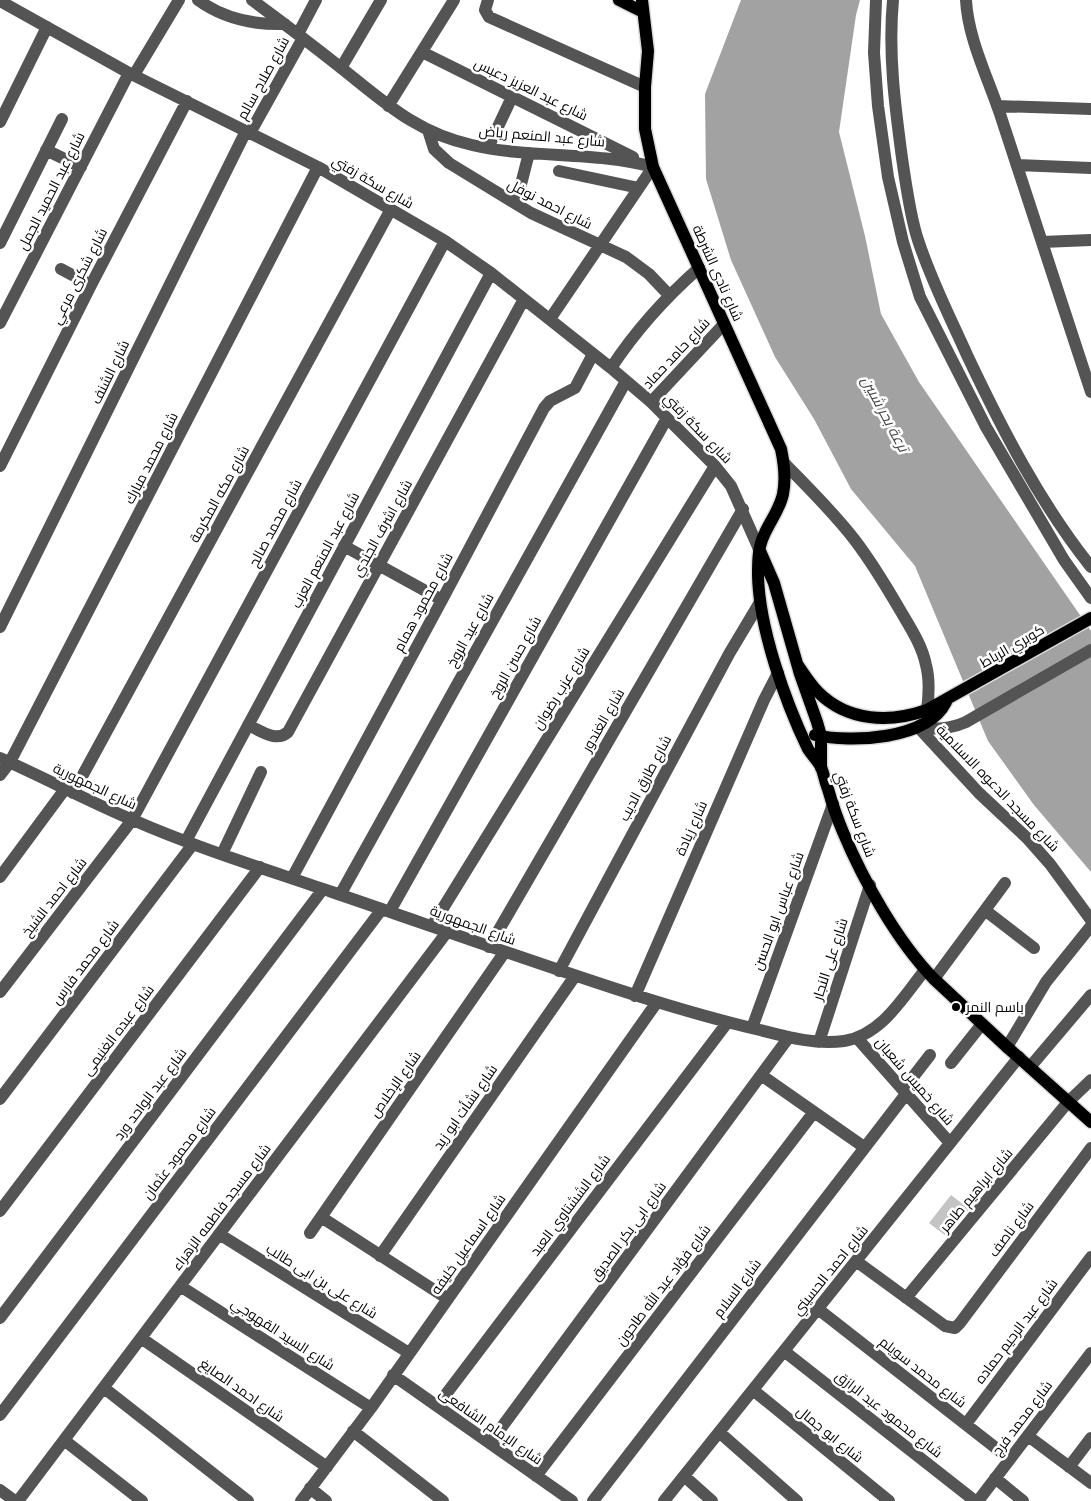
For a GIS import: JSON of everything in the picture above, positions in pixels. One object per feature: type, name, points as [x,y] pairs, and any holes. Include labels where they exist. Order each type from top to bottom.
[{"type":"main road","points":[[619,0],[642,6]]},
{"type":"main road","name":"شارع نادى الشرطة","points":[[642,6],[648,51],[645,87],[645,128],[654,167],[776,435],[784,463],[783,494],[779,508],[759,549]]},
{"type":"main road","points":[[759,549],[774,583],[797,664],[821,736],[821,768]]},
{"type":"main road","name":"شارع سكة زفتي","points":[[759,549],[760,602],[764,624],[778,673],[809,750],[821,768],[833,804],[852,850],[870,885],[898,931],[930,974],[1007,1048],[1091,1122]]},
{"type":"main road","name":"كوبري الرباط","points":[[797,664],[819,693],[846,711],[878,719],[911,716],[952,697],[1091,618]]},
{"type":"main road","points":[[802,732],[850,739],[871,738],[891,734],[918,727],[935,716],[952,697]]},
{"type":"street","name":"شارع عبد الحميد الجمل","points":[[0,323],[81,167],[132,74],[179,0]]},
{"type":"street","points":[[198,0],[214,10],[242,21],[256,24],[285,24]]},
{"type":"street","name":"شارع عبد المنعم رياض","points":[[252,0],[388,106],[428,130],[457,141],[488,148],[529,153],[620,159],[654,167]]},
{"type":"street","name":"شارع صلاح سالم","points":[[248,132],[300,36],[316,0]]},
{"type":"street","points":[[341,68],[381,0]]},
{"type":"street","points":[[388,106],[454,0]]},
{"type":"street","points":[[488,0],[485,10],[489,17],[645,87]]},
{"type":"street","points":[[876,0],[874,53],[878,106],[886,159],[903,242],[920,297],[986,427],[1064,560],[1091,598]]},
{"type":"street","points":[[893,0],[892,54],[895,105],[905,178],[917,239],[936,290],[998,420],[1044,500],[1091,568]]},
{"type":"street","points":[[966,0],[966,8],[976,45],[1091,392]]},
{"type":"street","name":"شارع سكة زفتي","points":[[0,1],[132,74],[318,168],[445,241],[491,273],[651,402],[715,466],[731,486],[743,509],[759,549]]},
{"type":"street","points":[[0,122],[47,27]]},
{"type":"street","name":"شارع عبد العزيز دعبس","points":[[422,52],[654,167]]},
{"type":"street","points":[[488,148],[512,97]]},
{"type":"street","name":"شارع شكرى مرعي","points":[[0,466],[91,285],[187,101]]},
{"type":"street","points":[[997,106],[1091,109]]},
{"type":"street","points":[[0,243],[62,119]]},
{"type":"street","name":"شارع احمد نوفل","points":[[428,130],[432,144],[441,157],[471,177],[554,225],[614,250],[638,265],[660,284],[669,295]]},
{"type":"street","name":"شارع الشنف","points":[[0,627],[248,132]]},
{"type":"street","points":[[46,150],[81,167]]},
{"type":"street","points":[[516,204],[529,153]]},
{"type":"street","points":[[1017,165],[1091,168]]},
{"type":"street","points":[[550,319],[654,167]]},
{"type":"street","name":"شارع محمد مبارك","points":[[0,775],[5,760],[318,168]]},
{"type":"street","points":[[559,171],[639,188]]},
{"type":"street","name":"شارع مكه المكرمة","points":[[0,877],[69,791],[391,209]]},
{"type":"street","points":[[1042,242],[1091,240]]},
{"type":"street","name":"شارع محمد صالح","points":[[132,820],[445,241]]},
{"type":"street","points":[[611,368],[642,325],[669,295],[699,268]]},
{"type":"street","points":[[61,269],[91,285]]},
{"type":"street","name":"شارع عبد المنعم العزب","points":[[190,843],[248,725],[491,273]]},
{"type":"street","name":"شارع اشرف الجندي","points":[[248,725],[276,737],[285,735],[288,732],[524,299]]},
{"type":"street","name":"شارع حامد حماد","points":[[651,402],[724,324]]},
{"type":"street","name":"شارع محمود همام","points":[[292,878],[544,408],[550,401],[575,388],[593,354]]},
{"type":"street","name":"شارع عيد الروخ","points":[[340,894],[626,381]]},
{"type":"street","name":"شارع حسن الروخ","points":[[386,910],[667,418]]},
{"type":"street","points":[[784,463],[854,538],[908,624],[921,648],[926,664],[929,687],[927,710]]},
{"type":"street","name":"شارع عزب رضوان","points":[[432,926],[715,466]]},
{"type":"street","name":"شارع الغندور","points":[[489,947],[743,509]]},
{"type":"street","points":[[344,546],[442,600]]},
{"type":"street","name":"شارع طارق الديب","points":[[559,970],[729,654],[760,602]]},
{"type":"street","points":[[918,727],[942,729],[966,722],[1091,650]]},
{"type":"street","name":"شارع زيادة","points":[[635,996],[764,700],[778,673]]},
{"type":"street","name":"شارع مسجد الدعوه الاسلامية","points":[[918,727],[979,793],[1027,838],[1050,864],[1091,920]]},
{"type":"street","name":"شارع الجمهورية","points":[[5,760],[132,820],[190,843],[489,947],[635,996],[727,1023],[819,1042],[857,1038],[870,1032],[880,1024],[930,974],[986,911],[1005,883]]},
{"type":"street","points":[[222,854],[261,772]]},
{"type":"street","name":"شارع عباس ابو الحسن","points":[[752,1028],[833,804]]},
{"type":"street","name":"شارع احمد الشيخ","points":[[0,992],[132,820]]},
{"type":"street","name":"شارع محمد فارس","points":[[0,1099],[190,843]]},
{"type":"street","name":"شارع عبده الغنيمى","points":[[0,1211],[260,867]]},
{"type":"street","name":"شارع على النجار","points":[[819,1042],[870,885]]},
{"type":"street","name":"شارع عبد الواحد ورد","points":[[0,1318],[323,889]]},
{"type":"street","name":"شارع محمود عثمان","points":[[0,1415],[386,910]]},
{"type":"street","points":[[986,911],[1034,948]]},
{"type":"street","points":[[1007,1048],[1046,982],[1091,926]]},
{"type":"street","name":"شارع مسجد فاطمه الزهراء","points":[[17,1501],[447,932]]},
{"type":"street","name":"شارع الإخلاص","points":[[310,1233],[504,952]]},
{"type":"street","name":"شارع نشأت ابو زيد","points":[[380,1256],[575,976]]},
{"type":"street","points":[[1030,1067],[1091,995]]},
{"type":"street","name":"شارع اسماعيل خليفه","points":[[301,1501],[394,1375],[657,1002]]},
{"type":"street","name":"شارع الششتاوي العبد","points":[[437,1406],[727,1023]]},
{"type":"street","points":[[951,1063],[982,1024]]},
{"type":"street","name":"شارع ابى بكر الصديق","points":[[490,1443],[789,1037]]},
{"type":"street","name":"شارع خميس شعبان","points":[[857,1038],[950,1144]]},
{"type":"street","name":"شارع السلام","points":[[593,1501],[864,1147],[930,1055]]},
{"type":"street","name":"شارع احمد الحسيني","points":[[664,1501],[1019,1058]]},
{"type":"street","points":[[761,1075],[864,1147]]},
{"type":"street","name":"شارع ابراهيم طاهر","points":[[906,1298],[1068,1102],[1091,1080]]},
{"type":"street","name":"شارع فؤاد عبد الله طاحون","points":[[536,1476],[814,1112]]},
{"type":"street","name":"شارع ناصف","points":[[906,1298],[945,1326],[955,1328],[1091,1148]]},
{"type":"street","points":[[321,1217],[448,1299]]},
{"type":"street","name":"شارع على بن ابى طالب","points":[[219,1234],[409,1353]]},
{"type":"street","name":"شارع عبد الرحيم حماده","points":[[966,1424],[1091,1257]]},
{"type":"street","points":[[856,1261],[906,1298]]},
{"type":"street","name":"شارع السيد القهوجي","points":[[180,1286],[370,1408]]},
{"type":"street","name":"شارع محمد سويلم","points":[[818,1309],[1010,1459]]},
{"type":"street","name":"شارع احمد الصايغ","points":[[141,1338],[327,1467]]},
{"type":"street","name":"شارع محمود عبد الرازق","points":[[784,1351],[976,1501]]},
{"type":"street","name":"شارع محمد فرج","points":[[976,1501],[996,1478],[1091,1353]]},
{"type":"street","name":"شارع الإمام الشافعى","points":[[394,1375],[572,1501]]},
{"type":"street","points":[[104,1388],[248,1501]]},
{"type":"street","name":"شارع ابو جمال","points":[[753,1390],[889,1501]]},
{"type":"street","points":[[353,1431],[443,1501]]},
{"type":"street","points":[[719,1432],[797,1501]]},
{"type":"street","points":[[1028,1436],[1091,1483]]},
{"type":"street","points":[[1069,1467],[1091,1438]]},
{"type":"street","points":[[64,1440],[142,1501]]},
{"type":"street","points":[[684,1476],[712,1501]]},
{"type":"street","points":[[996,1478],[1022,1501]]},
{"type":"street","points":[[310,1488],[326,1501]]},
{"type":"street","points":[[0,1490],[17,1501]]},
{"type":"water","name":"ترعة بحر شبين","points":[[741,0],[860,0],[856,15],[839,132],[865,236],[881,314],[919,382],[1091,631],[1091,872],[1034,805],[988,741],[915,566],[851,489],[814,419],[775,357],[731,260],[706,179],[705,94]]},
{"type":"building","points":[[951,1195],[969,1209],[946,1236],[929,1223]]},
{"type":"place","name":"باسم النمر","points":[[956,1007]]}]
